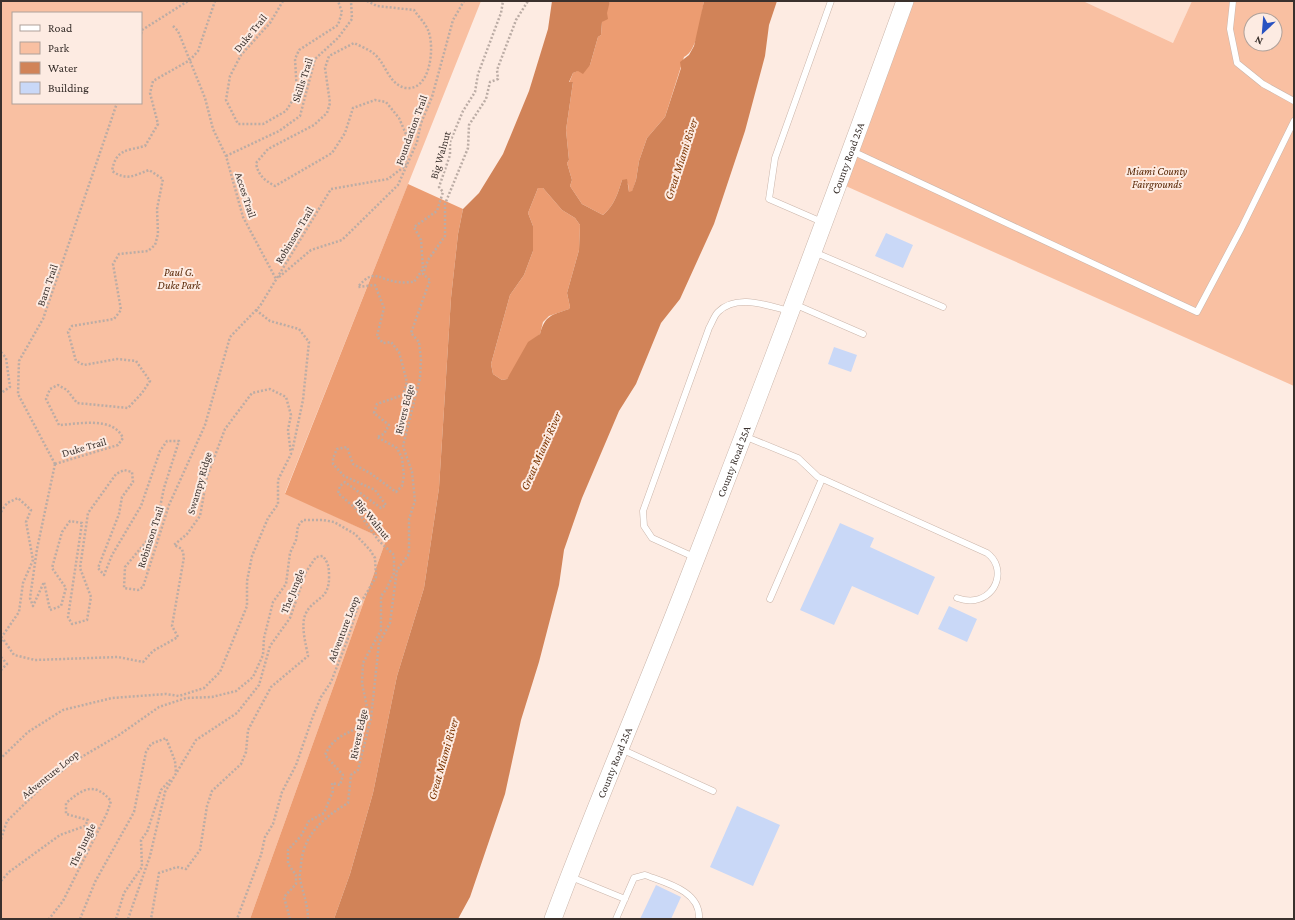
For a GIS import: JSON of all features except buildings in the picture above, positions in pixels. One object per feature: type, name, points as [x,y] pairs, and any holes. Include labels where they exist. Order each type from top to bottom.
[{"type":"main road","name":"County Road 25A","points":[[553,919],[696,558],[851,151],[905,1]]},
{"type":"lane","points":[[824,222],[769,199],[775,158],[831,1]]},
{"type":"lane","points":[[1233,1],[1230,29],[1237,63],[1263,84],[1294,101]]},
{"type":"lane","points":[[851,151],[1197,312],[1294,120]]},
{"type":"lane","points":[[813,251],[943,306]]},
{"type":"lane","points":[[696,558],[652,538],[644,526],[643,511],[695,365],[709,328],[718,312],[731,304],[747,302],[791,307],[863,334]]},
{"type":"lane","points":[[742,436],[798,458],[822,479],[994,558],[998,571],[996,584],[989,594],[976,600],[957,598]]},
{"type":"lane","points":[[770,599],[822,479]]},
{"type":"lane","points":[[620,749],[713,791]]},
{"type":"lane","points":[[616,919],[634,878],[645,875],[680,888],[690,896],[700,910],[699,919]]},
{"type":"lane","points":[[569,876],[625,899]]},
{"type":"path","points":[[142,30],[188,1]]},
{"type":"path","name":"Duke Trail","points":[[55,464],[118,445],[124,438],[120,431],[109,424],[59,425],[46,399],[50,389],[58,385],[67,390],[77,403],[128,408],[142,393],[150,381],[136,361],[117,359],[84,365],[76,360],[68,332],[72,326],[114,319],[121,310],[113,264],[119,254],[148,250],[155,245],[158,234],[157,209],[163,179],[149,170],[127,178],[119,176],[112,171],[114,160],[119,153],[145,146],[158,124],[150,93],[154,81],[190,60],[198,51],[215,1]]},
{"type":"path","name":"Duke Trail","points":[[283,1],[270,23],[241,55],[230,76],[226,100],[238,124],[263,124],[286,111],[297,93],[295,59],[299,50],[338,24],[342,12],[338,1]]},
{"type":"path","name":"Skills Trail","points":[[226,156],[279,131],[300,116],[315,59],[338,38],[352,19],[351,1]]},
{"type":"path","name":"Robinson Trail","points":[[55,464],[30,598],[33,606],[44,582],[50,610],[61,606],[66,588],[52,568],[62,532],[70,521],[82,523],[68,617],[72,624],[87,620],[91,597],[80,568],[88,513],[116,474],[124,470],[132,472],[133,482],[122,497],[119,514],[98,568],[104,575],[112,555],[141,506],[160,451],[167,441],[180,441],[164,488],[155,531],[125,567],[124,588],[138,590],[143,587],[169,505],[205,425],[230,336],[256,310],[277,279],[331,189],[388,179],[405,166],[409,141],[399,118],[386,102],[374,100],[352,108],[345,133],[332,153],[275,186],[264,180],[257,171],[256,163],[268,149],[314,125],[327,113],[330,103],[325,68],[329,56],[354,43],[374,54],[394,82],[406,88],[416,86],[426,77],[432,56],[428,31],[414,10],[377,6],[368,1]]},
{"type":"path","name":"Foundation Trail","points":[[277,279],[311,250],[342,240],[398,185],[417,142],[421,123],[432,97],[453,20],[464,1]]},
{"type":"path","name":"Big Walnut","points":[[290,919],[284,897],[296,884],[296,875],[288,864],[288,850],[301,836],[309,821],[324,813],[333,791],[332,783],[340,785],[343,775],[325,755],[332,744],[342,736],[356,730],[368,712],[362,683],[363,663],[375,644],[381,630],[381,596],[386,590],[394,573],[394,556],[379,541],[355,508],[338,493],[340,486],[345,482],[381,508],[386,505],[375,490],[344,476],[333,464],[333,458],[337,449],[347,448],[353,464],[370,473],[396,492],[402,486],[404,475],[402,458],[397,448],[376,437],[384,434],[389,425],[374,413],[377,404],[403,395],[407,382],[399,352],[391,342],[383,343],[377,336],[384,308],[374,285],[358,287],[365,278],[376,275],[398,282],[414,282],[422,269],[421,240],[414,227],[437,211],[443,192],[439,187],[450,155],[450,142],[463,110],[475,92],[478,74],[501,13],[502,1]]},
{"type":"path","name":"Rivers Edge","points":[[308,919],[308,907],[300,878],[302,854],[311,832],[334,812],[348,803],[351,775],[358,770],[371,718],[379,643],[390,623],[397,570],[408,554],[409,519],[415,501],[412,472],[404,446],[420,378],[421,360],[419,342],[411,333],[430,280],[423,274],[428,260],[445,236],[445,204],[468,148],[469,125],[486,99],[490,82],[498,79],[498,70],[516,20],[528,1]]},
{"type":"path","name":"Acces Trail","points":[[173,26],[178,30],[205,98],[213,129],[226,156],[243,217],[264,260],[277,279]]},
{"type":"path","name":"Barn Trail","points":[[55,464],[18,394],[19,361],[43,319],[118,104]]},
{"type":"path","points":[[1,758],[28,732],[63,710],[112,698],[166,694],[179,696],[204,688],[220,672],[247,606],[247,581],[252,556],[268,518],[278,504],[278,480],[291,454],[303,400],[309,342],[298,329],[270,321],[256,310]]},
{"type":"path","points":[[1,352],[6,358],[10,387],[1,393]]},
{"type":"path","name":"Swampy Ridge","points":[[1,640],[3,639],[14,655],[35,660],[118,657],[143,662],[153,651],[178,637],[172,626],[184,557],[182,549],[174,545],[187,534],[200,516],[207,477],[225,429],[252,393],[270,389],[286,397],[291,415],[288,430],[291,454]]},
{"type":"path","points":[[1,512],[7,503],[18,498],[31,510],[26,522],[33,560],[23,583],[19,612],[1,640]]},
{"type":"path","name":"Adventure Loop","points":[[1,839],[7,821],[41,788],[73,762],[119,735],[159,707],[186,698],[212,697],[236,691],[253,677],[263,655],[264,638],[273,602],[286,584],[290,553],[296,540],[298,526],[303,520],[323,520],[334,522],[355,534],[370,550],[375,558],[376,577],[357,609],[347,641],[331,682],[321,697],[296,765],[282,792],[273,824],[265,837],[261,855],[237,919]]},
{"type":"path","name":"The Jungle","points":[[128,919],[150,856],[165,792],[196,740],[237,713],[259,685],[270,646],[290,618],[306,572],[316,557],[323,556],[329,563],[330,582],[326,592],[306,613],[304,630],[308,656],[271,687],[248,730],[246,752],[240,764],[212,791],[207,806],[200,850],[186,869],[177,867],[160,873],[151,919]]},
{"type":"path","points":[[1,657],[7,664],[1,670]]},
{"type":"path","points":[[80,919],[95,882],[134,812],[146,752],[151,744],[166,738],[175,761],[176,774]]},
{"type":"path","name":"The Jungle","points":[[116,919],[124,893],[142,867],[141,840],[146,832],[161,790],[176,774]]},
{"type":"path","name":"The Jungle","points":[[1,882],[9,872],[60,835],[85,826],[88,820],[66,814],[66,803],[81,791],[92,788],[104,792],[111,801],[107,813],[63,901],[50,919]]},
{"type":"shaded area","points":[[610,1],[704,1],[696,41],[693,48],[684,57],[665,117],[647,138],[639,161],[636,180],[632,192],[629,192],[628,184],[622,180],[613,203],[603,215],[582,204],[570,186],[572,180],[567,163],[569,160],[566,130],[573,82],[569,83],[573,73],[590,65],[598,37],[601,35],[602,22]]},
{"type":"shaded area","points":[[1083,1],[1192,1],[1173,43]]},
{"type":"shaded area","points":[[408,184],[463,209],[458,234],[451,298],[439,488],[424,588],[397,676],[373,793],[350,874],[334,919],[250,919],[386,540],[285,494]]},
{"type":"shaded area","points":[[538,188],[543,188],[562,210],[575,218],[580,225],[579,250],[567,293],[570,307],[569,309],[549,316],[543,322],[540,334],[507,379],[502,380],[493,374],[491,364],[510,295],[524,275],[533,251],[533,226],[528,213]]},
{"type":"green space","name":"Paul G. Duke Park","points":[[1,1],[481,1],[285,493],[386,540],[250,919],[1,919]]},
{"type":"green space","name":"Miami County Fairgrounds","points":[[905,1],[1083,1],[1173,43],[1192,1],[1294,1],[1294,386],[839,183]]},
{"type":"water","name":"Great Miami River","points":[[552,1],[610,1],[607,13],[608,19],[602,22],[601,35],[598,37],[590,65],[583,74],[578,71],[573,73],[569,82],[573,82],[566,130],[569,160],[567,163],[572,180],[570,186],[582,204],[603,215],[613,203],[622,180],[627,179],[629,192],[632,191],[636,180],[639,161],[647,138],[665,117],[681,68],[680,62],[689,55],[694,46],[704,1],[777,1],[769,25],[765,56],[745,131],[714,224],[680,299],[661,323],[636,384],[619,411],[582,498],[564,550],[559,585],[539,662],[521,720],[505,794],[470,897],[458,919],[334,919],[350,874],[373,793],[397,676],[424,588],[439,488],[451,298],[458,234],[463,209],[479,193],[503,154],[529,91],[548,29]],"holes":[[[538,188],[543,188],[562,210],[575,218],[580,225],[579,250],[567,293],[570,307],[569,309],[547,319],[540,334],[528,342],[507,379],[502,380],[493,374],[491,364],[510,295],[524,275],[533,251],[533,226],[528,213]]]}]
